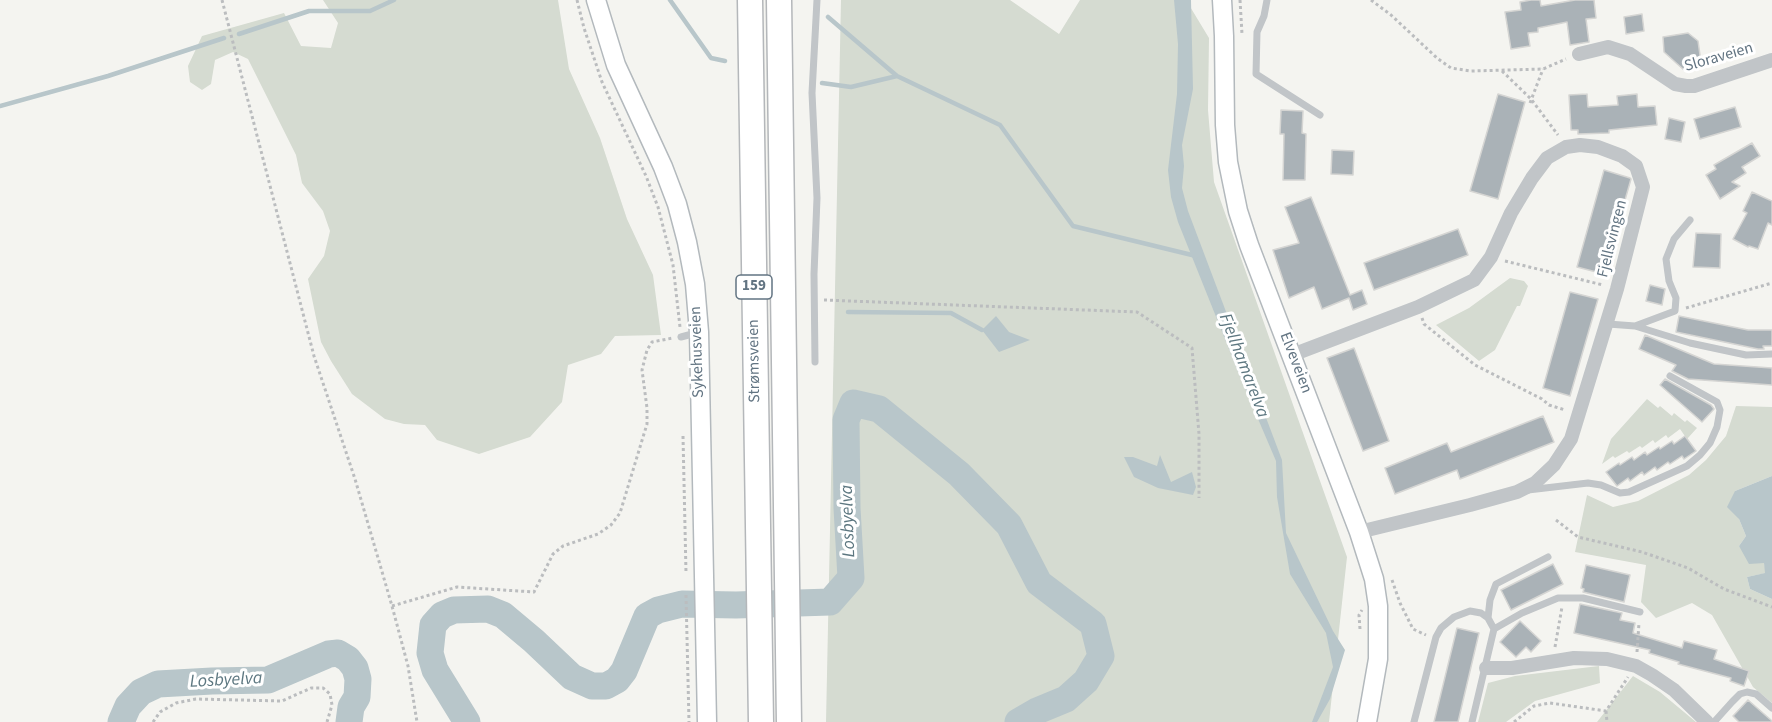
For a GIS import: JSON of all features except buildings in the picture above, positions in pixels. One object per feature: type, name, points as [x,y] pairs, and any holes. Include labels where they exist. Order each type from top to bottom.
[{"type":"highway","points":[[738,0],[743,319],[757,482]]},
{"type":"highway","name":"Strømsveien","points":[[750,0],[761,722]]},
{"type":"highway","name":"Strømsveien","points":[[779,0],[789,722]]},
{"type":"highway","points":[[784,388],[792,0]]},
{"type":"main road","name":"Sykehusveien","points":[[596,0],[616,65],[663,167],[677,204],[691,262],[699,332],[707,722]]},
{"type":"main road","name":"Elveveien","points":[[1222,0],[1225,125],[1231,180],[1244,229],[1359,532],[1374,579],[1378,617],[1378,659],[1367,722]]},
{"type":"street","name":"Sloraveien","points":[[1579,54],[1608,47],[1630,54],[1675,84],[1686,86],[1694,86],[1772,60]]},
{"type":"street","name":"Fjellsvingen","points":[[1359,532],[1470,506],[1517,492],[1535,483],[1554,465],[1571,439],[1608,324],[1644,187],[1636,166],[1622,156],[1598,147],[1580,145],[1566,147]]},
{"type":"street","points":[[1292,355],[1418,308],[1474,280],[1491,257],[1511,213],[1532,178],[1547,158],[1566,147]]},
{"type":"street","points":[[1486,668],[1512,668],[1590,657],[1607,659],[1635,666],[1674,690],[1707,722]]},
{"type":"lane","points":[[815,362],[814,274],[817,198],[812,93],[817,0]]},
{"type":"lane","points":[[1267,0],[1264,16],[1257,32],[1256,74],[1320,116]]},
{"type":"lane","points":[[1635,326],[1676,310],[1676,298],[1669,281],[1666,259],[1674,239],[1690,220]]},
{"type":"lane","points":[[1608,324],[1635,326],[1690,343],[1746,355],[1772,354]]},
{"type":"lane","points":[[681,337],[699,332]]},
{"type":"lane","points":[[1517,492],[1588,483],[1601,485],[1620,493],[1629,492],[1687,465],[1700,455],[1710,442],[1717,427],[1720,411],[1717,402],[1670,376]]},
{"type":"lane","points":[[1488,618],[1490,600],[1496,584],[1548,558]]},
{"type":"lane","points":[[1494,629],[1558,598],[1583,597],[1640,612]]},
{"type":"lane","points":[[1414,722],[1436,637],[1447,622],[1470,610],[1488,618],[1494,629],[1472,722]]},
{"type":"lane","points":[[1714,722],[1740,694],[1747,692],[1756,694],[1772,708]]},
{"type":"path","points":[[222,0],[314,356],[355,479],[392,606],[408,666],[417,722]]},
{"type":"path","points":[[392,606],[457,587],[534,592],[553,554],[563,546],[598,534],[611,525],[620,513],[647,424],[642,370],[647,350],[652,342],[681,337],[676,287],[664,225],[646,176],[602,82],[586,37],[577,0]]},
{"type":"path","points":[[1240,0],[1242,41]]},
{"type":"path","points":[[1371,0],[1451,68],[1472,71],[1543,69],[1579,54]]},
{"type":"path","points":[[1531,101],[1543,69]]},
{"type":"path","points":[[1502,71],[1531,101],[1566,147]]},
{"type":"path","points":[[1491,257],[1617,289]]},
{"type":"path","points":[[1676,310],[1719,300],[1772,283]]},
{"type":"path","points":[[816,299],[1137,312],[1192,348],[1199,434],[1199,498]]},
{"type":"path","points":[[1418,308],[1424,324],[1475,365],[1542,399],[1549,405],[1578,415]]},
{"type":"path","points":[[683,426],[686,580]]},
{"type":"path","points":[[1556,520],[1578,537],[1642,552],[1688,568],[1724,589],[1772,607]]},
{"type":"path","points":[[1390,572],[1400,603],[1413,629],[1418,633],[1436,637]]},
{"type":"path","points":[[686,592],[689,722]]},
{"type":"path","points":[[1555,661],[1554,655],[1564,598]]},
{"type":"path","points":[[1361,637],[1359,615],[1362,610],[1369,607]]},
{"type":"path","points":[[1607,722],[1606,711],[1635,666],[1640,612]]},
{"type":"path","points":[[153,722],[160,712],[176,702],[196,699],[282,701],[311,688],[323,688],[330,694],[332,705],[327,722]]},
{"type":"path","points":[[1514,722],[1534,706],[1550,703],[1606,711]]},
{"type":"shaded area","points":[[323,0],[558,0],[569,69],[600,138],[627,219],[653,275],[661,335],[615,336],[601,354],[568,365],[562,402],[530,437],[479,454],[437,440],[425,425],[404,424],[385,419],[352,394],[321,342],[308,279],[324,256],[330,231],[323,211],[302,183],[296,155],[248,59],[233,52],[215,60],[211,84],[202,90],[190,82],[188,66],[202,36],[284,13],[301,46],[331,48],[338,23]]},
{"type":"shaded area","points":[[841,0],[1010,0],[1059,34],[1080,0],[1186,0],[1209,38],[1208,110],[1214,182],[1347,557],[1329,722],[826,722]]},
{"type":"shaded area","points":[[1510,278],[1524,281],[1528,286],[1520,306],[1517,306],[1495,350],[1479,361],[1436,325],[1469,308]]},
{"type":"shaded area","points":[[1647,399],[1658,408],[1660,406],[1672,416],[1674,413],[1697,428],[1687,439],[1680,429],[1668,438],[1666,435],[1655,443],[1653,440],[1642,448],[1640,446],[1615,458],[1613,456],[1602,464],[1611,439]]},
{"type":"shaded area","points":[[1736,406],[1772,407],[1772,476],[1735,491],[1739,519],[1746,536],[1739,546],[1764,562],[1766,573],[1747,577],[1750,589],[1772,599],[1772,703],[1753,687],[1712,615],[1692,603],[1656,618],[1641,602],[1646,565],[1575,552],[1587,495],[1613,507],[1638,501],[1689,475],[1706,460],[1726,436]]},
{"type":"shaded area","points":[[1599,666],[1600,683],[1535,701],[1506,722],[1478,722],[1488,683],[1515,676]]},
{"type":"shaded area","points":[[1633,676],[1660,692],[1696,722],[1597,722]]},
{"type":"water","name":"Fjellhamarelva","points":[[1174,0],[1191,0],[1193,89],[1182,145],[1184,166],[1182,188],[1188,211],[1282,460],[1286,533],[1333,631],[1345,650],[1330,699],[1317,722],[1312,722],[1333,667],[1326,633],[1290,574],[1277,497],[1276,461],[1178,222],[1171,197],[1168,170],[1177,94],[1178,44]]},
{"type":"water","points":[[996,316],[1009,332],[1030,340],[999,352],[982,330]]},
{"type":"water","points":[[1160,455],[1171,482],[1192,472],[1196,487],[1193,495],[1158,488],[1134,477],[1124,457],[1133,457],[1157,466]]},
{"type":"water","points":[[1772,476],[1772,599],[1750,589],[1747,577],[1765,573],[1764,563],[1749,564],[1739,546],[1746,536],[1739,519],[1727,507],[1735,491]]},
{"type":"waterway","points":[[239,34],[309,11],[370,11],[394,0]]},
{"type":"waterway","points":[[670,0],[711,58],[725,61]]},
{"type":"waterway","points":[[828,17],[897,76],[1000,125],[1073,226],[1196,256]]},
{"type":"waterway","points":[[0,106],[108,76],[224,38]]},
{"type":"waterway","points":[[822,83],[851,87],[897,76]]},
{"type":"waterway","points":[[848,312],[951,313],[982,330]]},
{"type":"waterway","name":"Losbyelva","points":[[467,722],[435,670],[430,653],[433,625],[442,615],[454,610],[488,609],[503,615],[572,677],[592,686],[606,686],[617,680],[624,671],[647,616],[658,610],[682,604],[830,602],[851,578],[846,420],[853,403],[879,409],[959,474],[1009,525],[1039,583],[1093,624],[1101,656],[1086,681],[1066,699],[1018,722]]},
{"type":"waterway","name":"Losbyelva","points":[[121,722],[128,706],[141,692],[158,684],[268,680],[329,654],[338,653],[348,659],[355,668],[358,679],[357,697],[351,707],[349,722]]}]
